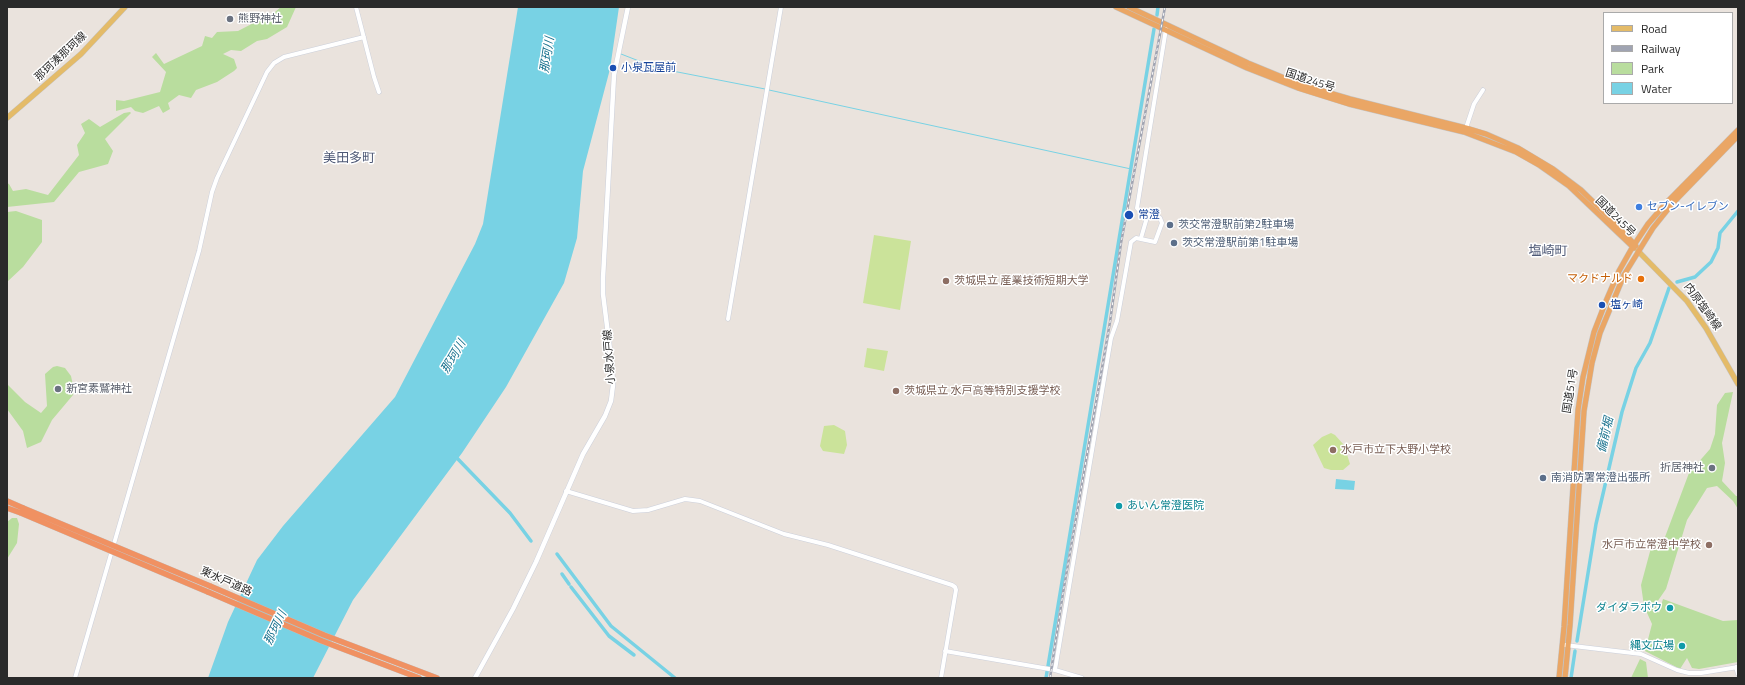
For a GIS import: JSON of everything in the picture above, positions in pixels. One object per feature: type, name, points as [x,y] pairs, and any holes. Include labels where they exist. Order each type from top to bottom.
[{"type":"highway","name":"国道245号","points":[[1116,7],[1247,68],[1298,88],[1350,104],[1464,132],[1516,152],[1539,165],[1569,186],[1634,245]]},
{"type":"highway","name":"国道245号","points":[[1129,7],[1248,64],[1299,84],[1350,100],[1466,128],[1502,141],[1532,155],[1553,169],[1593,201],[1638,251]]},
{"type":"highway","points":[[1720,150],[1738,130]]},
{"type":"highway","points":[[1720,150],[1738,137]]},
{"type":"highway","name":"国道51号","points":[[1565,678],[1576,432],[1583,377],[1600,316],[1609,292],[1634,245],[1667,202],[1720,150]]},
{"type":"highway","name":"国道51号","points":[[1559,678],[1566,645],[1582,433],[1589,378],[1595,350],[1605,318],[1624,275],[1638,251],[1653,228],[1673,203],[1720,150]]},
{"type":"highway","name":"東水戸道路","points":[[7,502],[151,567],[322,641],[419,678]]},
{"type":"highway","name":"東水戸道路","points":[[7,508],[22,510],[324,635],[437,678]]},
{"type":"main road","name":"那珂湊那珂線","points":[[7,118],[81,54],[125,7]]},
{"type":"main road","name":"小泉水戸線","points":[[475,678],[513,609],[583,454],[605,416],[612,394],[612,366],[603,294],[603,278],[614,82],[628,7]]},
{"type":"main road","points":[[1720,150],[1738,126]]},
{"type":"main road","name":"内原塩崎線","points":[[1638,251],[1687,301],[1706,328],[1738,384]]},
{"type":"street","points":[[356,7],[379,92]]},
{"type":"street","points":[[728,318],[781,7]]},
{"type":"street","points":[[1055,670],[1111,338],[1116,321],[1131,242],[1136,238],[1141,238],[1154,242],[1162,223],[1160,218],[1141,212],[1137,208],[1167,24]]},
{"type":"street","points":[[74,678],[199,251],[212,192],[217,178],[267,72],[274,63],[284,57],[364,37]]},
{"type":"street","points":[[1466,128],[1474,104],[1483,90]]},
{"type":"street","points":[[1141,238],[1148,214]]},
{"type":"street","points":[[566,491],[632,511],[648,510],[685,499],[700,501],[784,534],[828,545],[952,585],[956,590],[941,678]]},
{"type":"street","points":[[1566,645],[1641,654],[1677,670],[1689,673],[1701,673],[1737,667],[1738,674]]},
{"type":"street","points":[[946,651],[1055,670],[1082,678]]},
{"type":"green space","points":[[281,7],[296,7],[287,27],[267,39],[257,41],[241,51],[231,50],[223,54],[234,59],[237,68],[217,82],[196,90],[191,98],[179,95],[168,103],[170,109],[163,113],[159,106],[143,113],[135,111],[131,107],[116,111],[116,100],[124,101],[160,92],[166,72],[152,57],[156,53],[164,64],[202,46],[205,36],[212,38],[217,32],[238,31],[275,12]]},
{"type":"green space","points":[[124,113],[131,113],[105,139],[113,151],[108,164],[79,172],[54,202],[7,207],[7,183],[13,191],[26,189],[48,195],[79,155],[77,145],[85,133],[81,124],[89,119],[100,127]]},
{"type":"green space","points":[[16,211],[42,220],[42,242],[23,267],[7,282],[7,212]]},
{"type":"green space","points":[[874,235],[911,241],[900,310],[863,303]]},
{"type":"green space","points":[[867,348],[888,351],[884,371],[864,367]]},
{"type":"green space","points":[[57,366],[65,368],[71,376],[74,390],[73,395],[52,420],[41,442],[27,448],[23,431],[7,409],[7,384],[25,402],[41,413],[47,406],[45,374],[53,367]]},
{"type":"green space","points":[[1733,392],[1722,443],[1725,463],[1722,481],[1736,496],[1738,496],[1738,509],[1733,501],[1717,486],[1707,488],[1687,520],[1666,589],[1655,605],[1659,613],[1663,599],[1723,621],[1738,620],[1738,662],[1699,669],[1692,668],[1687,658],[1680,669],[1645,651],[1652,624],[1644,606],[1641,585],[1652,544],[1662,545],[1689,473],[1710,449],[1715,434],[1717,405],[1725,393]]},
{"type":"green space","points":[[834,425],[845,431],[847,445],[844,454],[823,451],[820,446],[824,426]]},
{"type":"green space","points":[[1331,433],[1335,435],[1344,445],[1350,464],[1343,470],[1331,470],[1324,468],[1313,445],[1322,437]]},
{"type":"green space","points":[[12,518],[17,518],[19,524],[17,543],[7,559],[7,522]]},
{"type":"green space","points":[[1640,659],[1646,662],[1648,678],[1631,678]]},
{"type":"water","name":"那珂川","points":[[518,7],[619,7],[610,69],[583,171],[577,238],[564,283],[506,387],[462,453],[353,600],[313,678],[208,678],[228,622],[257,560],[283,526],[395,397],[475,244],[483,224]]},
{"type":"water","points":[[1336,479],[1355,481],[1354,490],[1335,489]]},
{"type":"waterway","points":[[1157,15],[1158,7]]},
{"type":"waterway","points":[[1046,678],[1154,29]]},
{"type":"waterway","points":[[621,54],[657,68],[765,89]]},
{"type":"waterway","points":[[769,90],[1131,169]]},
{"type":"waterway","name":"備前堀","points":[[1677,282],[1695,277],[1711,262],[1718,248],[1720,233],[1738,211]]},
{"type":"waterway","name":"備前堀","points":[[1577,641],[1596,524],[1622,412],[1636,368],[1650,343],[1669,288]]},
{"type":"waterway","points":[[455,456],[510,513],[531,541]]},
{"type":"waterway","points":[[557,554],[611,626],[675,678]]},
{"type":"waterway","points":[[562,574],[569,584]]},
{"type":"waterway","points":[[571,587],[609,636],[634,655]]},
{"type":"waterway","name":"備前堀","points":[[1571,678],[1575,651]]},
{"type":"railway","points":[[1050,678],[1063,593],[1110,322],[1121,243],[1165,7]]},
{"type":"place","name":"熊野神社","points":[[230,19]]},
{"type":"place","name":"小泉瓦屋前","points":[[613,68]]},
{"type":"place","name":"セブン-イレブン","points":[[1639,207]]},
{"type":"place","name":"常澄","points":[[1129,215]]},
{"type":"place","name":"茨交常澄駅前第2駐車場","points":[[1170,225]]},
{"type":"place","name":"茨交常澄駅前第1駐車場","points":[[1174,243]]},
{"type":"place","name":"マクドナルド","points":[[1641,279]]},
{"type":"place","name":"茨城県立 産業技術短期大学","points":[[946,281]]},
{"type":"place","name":"塩ヶ崎","points":[[1602,305]]},
{"type":"place","name":"新宮素鷲神社","points":[[58,389]]},
{"type":"place","name":"茨城県立 水戸高等特別支援学校","points":[[896,391]]},
{"type":"place","name":"水戸市立下大野小学校","points":[[1333,450]]},
{"type":"place","name":"折居神社","points":[[1712,468]]},
{"type":"place","name":"南消防署常澄出張所","points":[[1543,478]]},
{"type":"place","name":"あいん常澄医院","points":[[1119,506]]},
{"type":"place","name":"水戸市立常澄中学校","points":[[1709,545]]},
{"type":"place","name":"ダイダラボウ","points":[[1670,608]]},
{"type":"place","name":"縄文広場","points":[[1682,646]]},
{"type":"district","name":"美田多町","points":[[349,159]]},
{"type":"district","name":"塩崎町","points":[[1548,252]]}]
